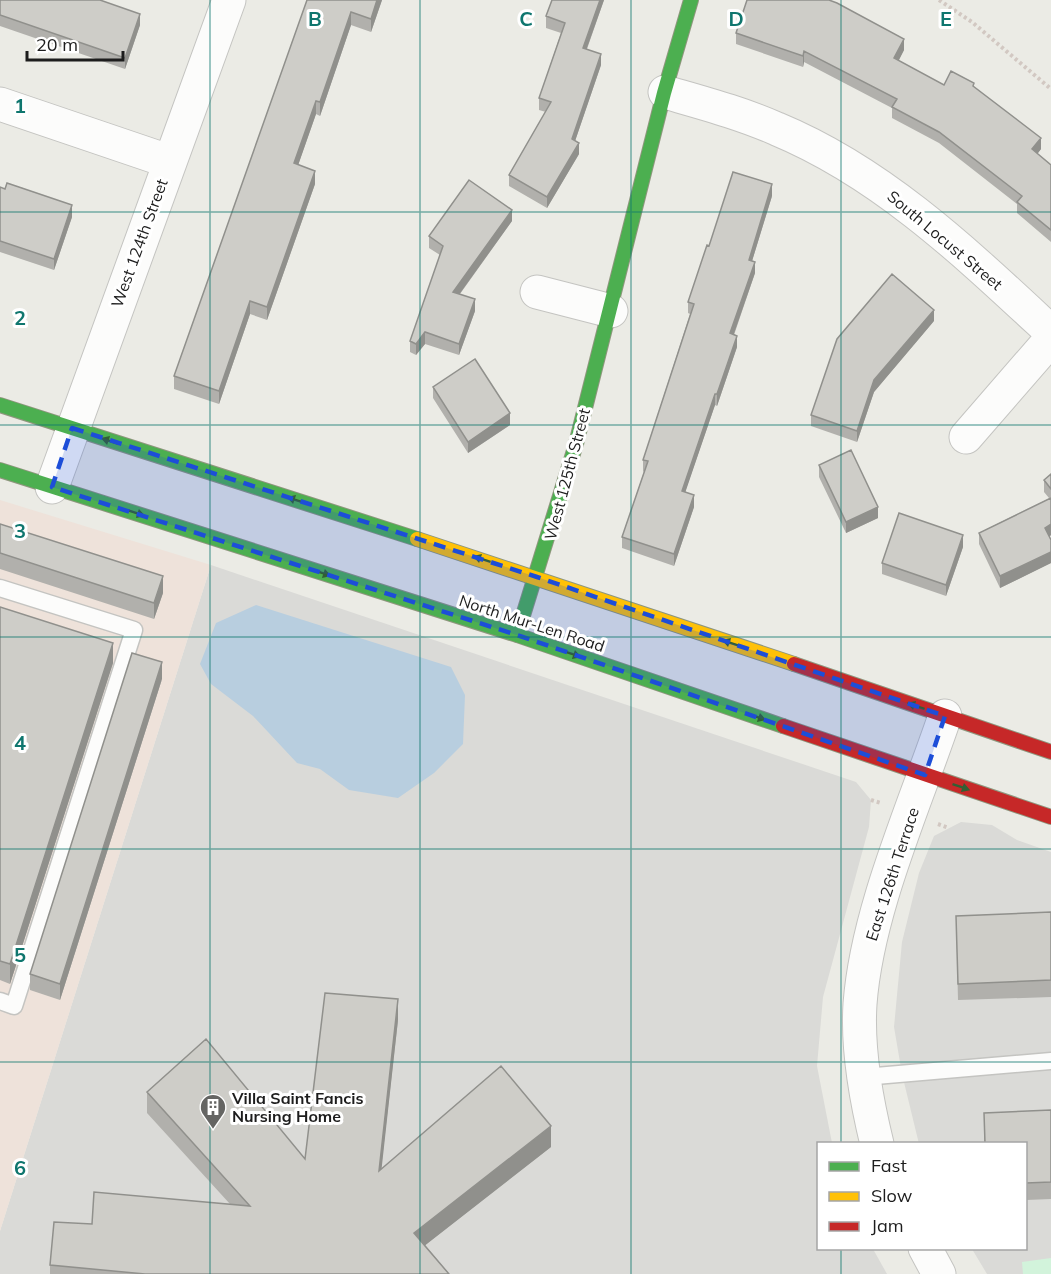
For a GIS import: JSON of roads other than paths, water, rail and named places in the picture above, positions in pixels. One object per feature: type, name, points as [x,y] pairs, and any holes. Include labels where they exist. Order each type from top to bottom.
[{"type":"main road","name":"West 125th Street","points":[[517,635],[537,577],[611,311],[665,92],[692,0]]},
{"type":"main road","points":[[0,405],[537,577],[1051,752]]},
{"type":"main road","name":"North Mur-Len Road","points":[[0,470],[517,635],[1051,817]]},
{"type":"street","name":"West 124th Street","points":[[52,487],[168,161],[229,0]]},
{"type":"street","name":"South Locust Street","points":[[665,92],[778,129],[862,174],[906,204],[1051,332]]},
{"type":"street","points":[[0,104],[168,161]]},
{"type":"street","points":[[537,292],[611,311]]},
{"type":"street","points":[[966,437],[1051,339]]},
{"type":"street","name":"East 126th Terrace","points":[[878,1142],[868,1109],[864,1077],[860,1005],[866,962],[875,919],[945,716]]},
{"type":"street","points":[[926,1250],[939,1274]]},
{"type":"lane","points":[[0,588],[134,630],[14,1006],[0,1001]]},
{"type":"lane","points":[[864,1077],[1051,1061]]},
{"type":"water","points":[[256,605],[451,667],[465,695],[463,744],[434,773],[398,798],[349,790],[320,769],[297,763],[253,716],[211,684],[200,664],[216,623]]},
{"type":"place","name":"Villa Saint Fancis Nursing Home","points":[[213,1130]]}]
